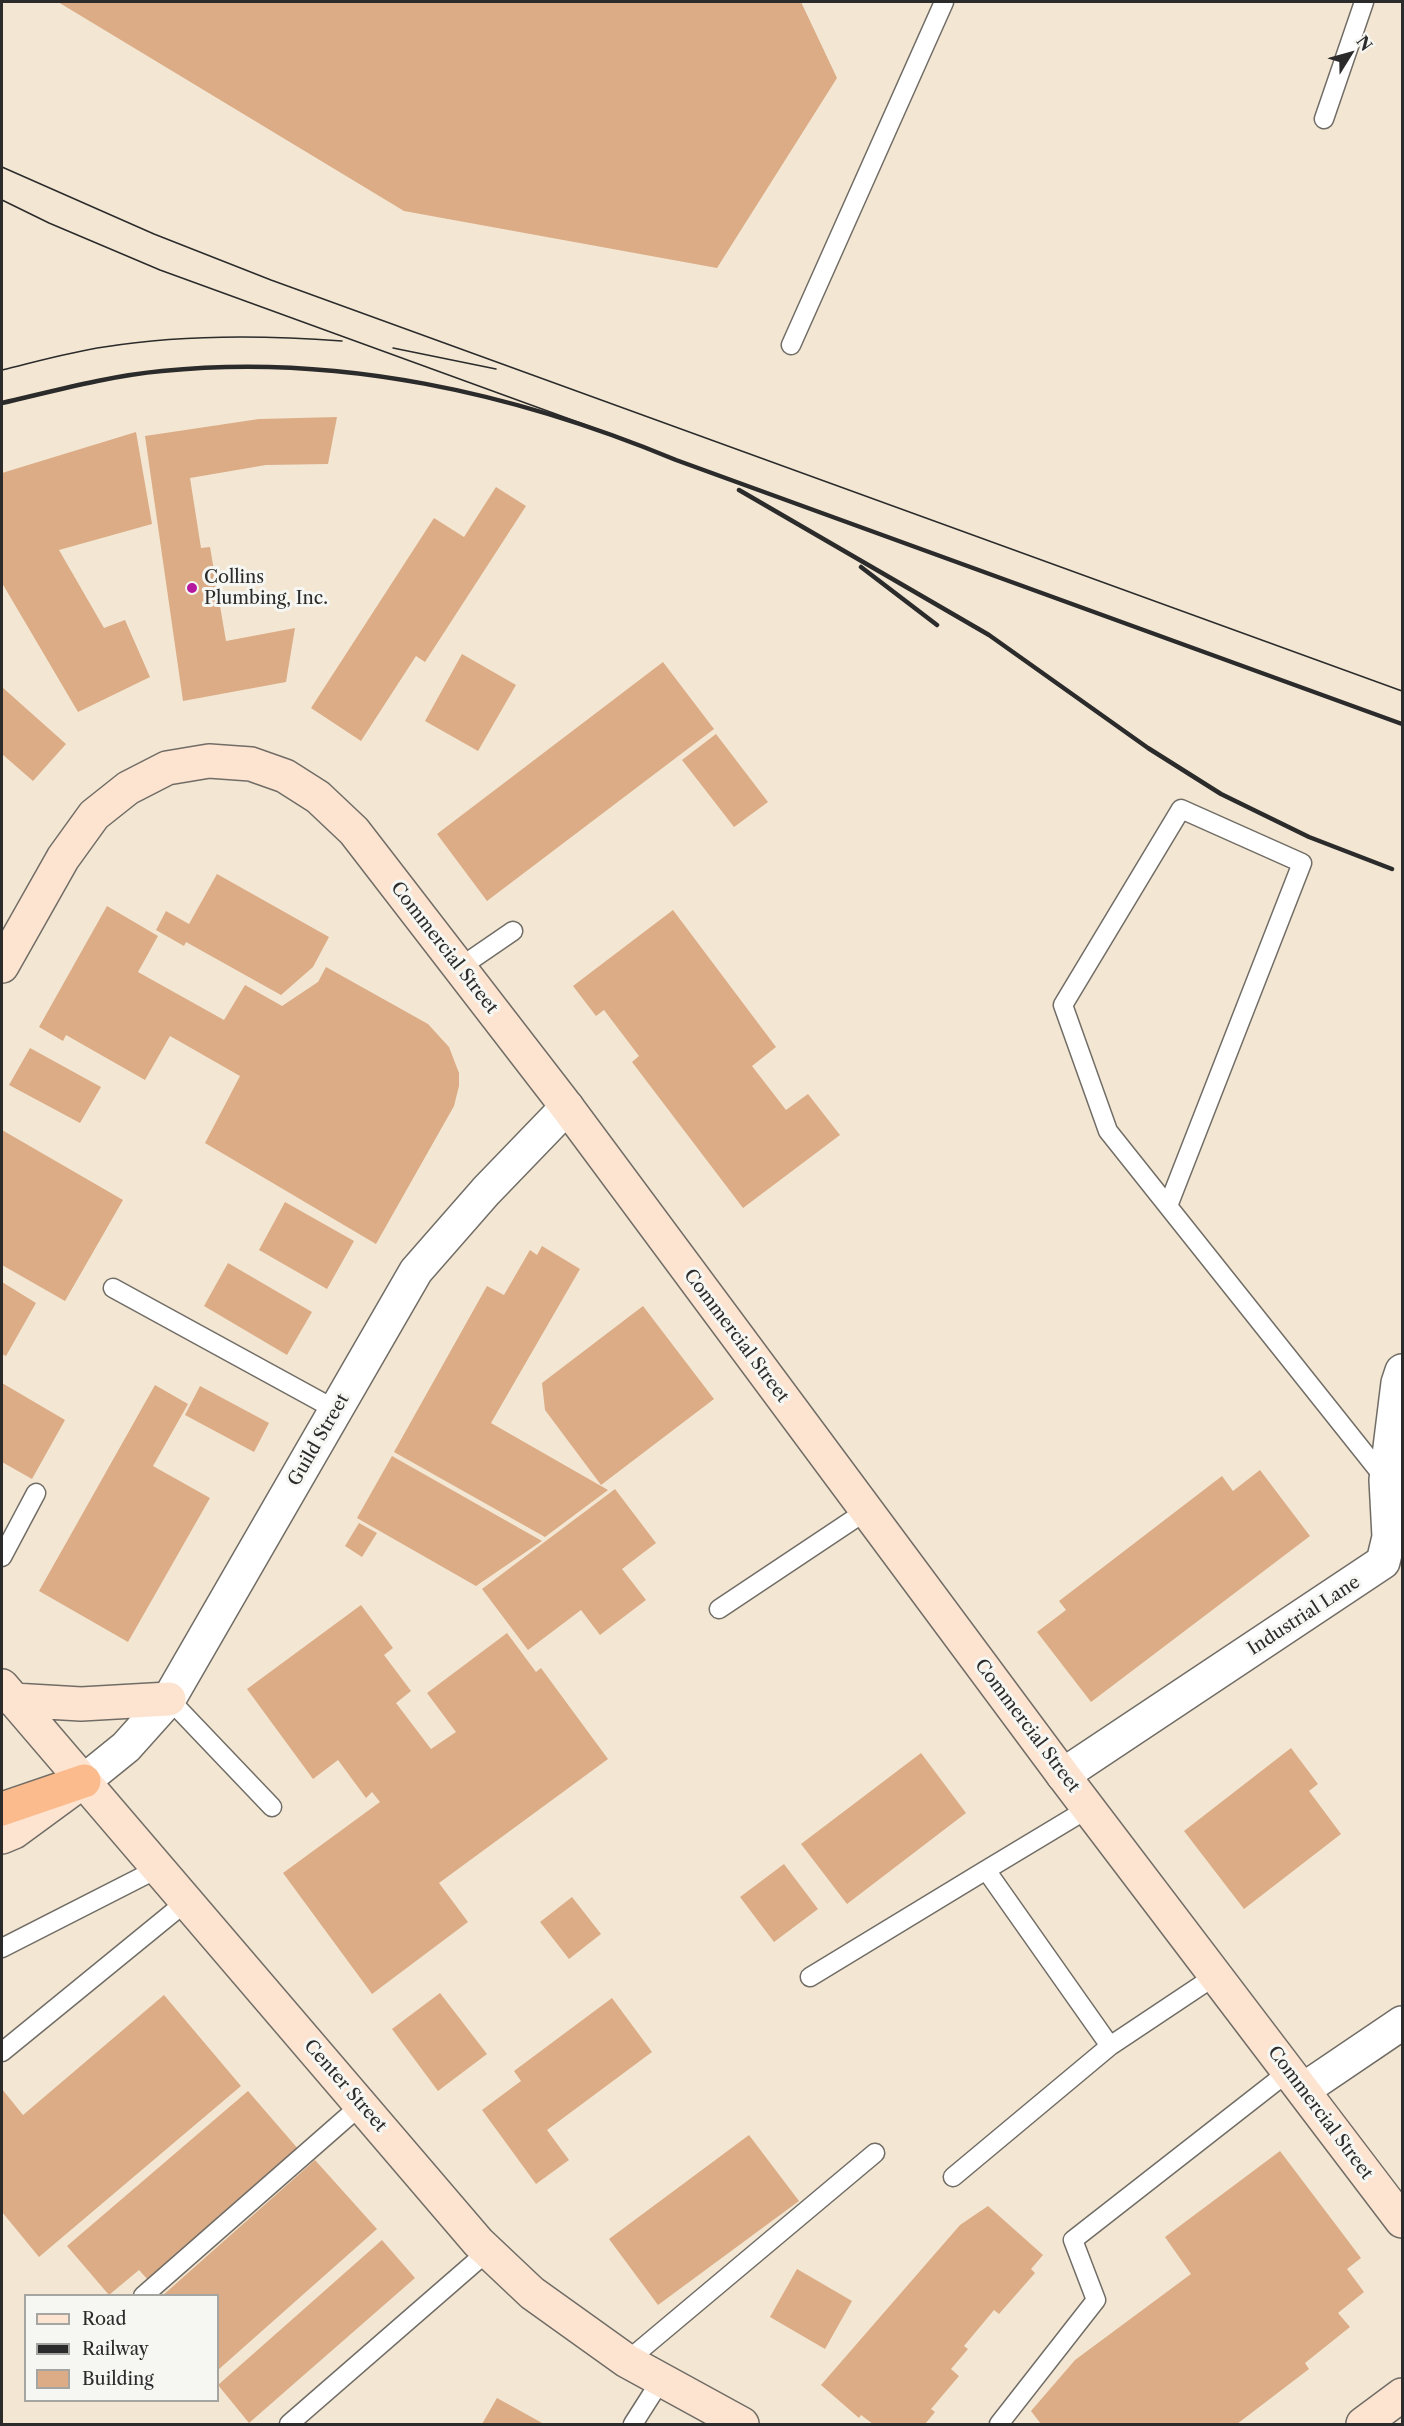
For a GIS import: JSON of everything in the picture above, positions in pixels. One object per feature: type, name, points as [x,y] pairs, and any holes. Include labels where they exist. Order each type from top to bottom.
[{"type":"highway","points":[[2,1809],[84,1781]]},
{"type":"main road","name":"Commercial Street","points":[[2,966],[63,858],[94,815],[128,788],[167,768],[209,762],[251,764],[285,776],[318,797],[354,831],[567,1107],[1063,1775],[1402,2221]]},
{"type":"main road","points":[[7,1693],[81,1704],[169,1699]]},
{"type":"main road","name":"Center Street","points":[[7,1693],[488,2251],[532,2293],[627,2361],[742,2424]]},
{"type":"main road","points":[[2,1837],[14,1832],[84,1781]]},
{"type":"main road","points":[[1363,2424],[1402,2396]]},
{"type":"street","name":"Guild Street","points":[[84,1781],[126,1747],[169,1699],[416,1271],[486,1191],[567,1107]]},
{"type":"street","name":"Industrial Lane","points":[[1063,1775],[1383,1562],[1396,1542],[1386,1480],[1398,1383],[1402,1371]]},
{"type":"street","points":[[1295,2081],[1402,2024]]},
{"type":"lane","points":[[791,345],[944,2]]},
{"type":"lane","points":[[1324,119],[1364,2]]},
{"type":"lane","points":[[1168,1206],[1302,863],[1181,809],[1063,1005],[1108,1131],[1386,1480]]},
{"type":"lane","points":[[459,968],[513,931]]},
{"type":"lane","points":[[113,1288],[336,1410]]},
{"type":"lane","points":[[2,1557],[36,1493]]},
{"type":"lane","points":[[719,1609],[866,1511]]},
{"type":"lane","points":[[169,1699],[272,1807]]},
{"type":"lane","points":[[810,1977],[1089,1808]]},
{"type":"lane","points":[[2,1948],[159,1868]]},
{"type":"lane","points":[[986,1870],[1110,2046]]},
{"type":"lane","points":[[2,2052],[187,1901]]},
{"type":"lane","points":[[953,2177],[1110,2046],[1215,1976]]},
{"type":"lane","points":[[999,2424],[1096,2300],[1073,2240],[1295,2081]]},
{"type":"lane","points":[[144,2294],[362,2105]]},
{"type":"lane","points":[[627,2361],[875,2153]]},
{"type":"lane","points":[[289,2424],[488,2251]]},
{"type":"lane","points":[[633,2424],[661,2380]]},
{"type":"building","points":[[58,2],[801,2],[837,78],[717,268],[404,211]]},
{"type":"building","name":"Collins Plumbing, Inc.","points":[[337,417],[328,464],[266,465],[190,478],[201,548],[210,547],[226,641],[295,628],[286,682],[183,701],[145,436],[259,419]]},
{"type":"building","points":[[136,432],[152,524],[59,550],[104,628],[125,620],[150,677],[78,712],[2,583],[2,473]]},
{"type":"building","points":[[496,487],[526,506],[425,662],[416,656],[361,741],[311,708],[434,518],[464,537]]},
{"type":"building","points":[[462,654],[516,685],[478,751],[425,721]]},
{"type":"building","points":[[663,662],[714,729],[487,901],[437,834]]},
{"type":"building","points":[[2,687],[66,744],[33,781],[2,754]]},
{"type":"building","points":[[716,734],[768,802],[734,827],[682,760]]},
{"type":"building","points":[[217,874],[329,937],[313,967],[281,995],[186,942],[184,946],[156,930],[166,911],[189,924]]},
{"type":"building","points":[[107,906],[158,936],[138,972],[224,1020],[245,985],[282,1006],[318,982],[326,967],[428,1024],[449,1047],[459,1073],[459,1086],[454,1106],[376,1244],[205,1143],[240,1076],[170,1036],[145,1080],[66,1035],[63,1041],[39,1027]]},
{"type":"building","points":[[673,910],[776,1047],[752,1066],[786,1110],[808,1094],[840,1135],[743,1208],[632,1062],[639,1056],[604,1010],[596,1016],[573,986]]},
{"type":"building","points":[[30,1048],[101,1087],[80,1123],[9,1085]]},
{"type":"building","points":[[2,1130],[123,1200],[65,1301],[2,1265]]},
{"type":"building","points":[[285,1202],[354,1241],[327,1289],[259,1250]]},
{"type":"building","points":[[542,1246],[580,1269],[491,1423],[608,1490],[545,1537],[394,1452],[487,1286],[504,1295],[530,1250],[537,1255]]},
{"type":"building","points":[[228,1263],[312,1312],[287,1355],[204,1306]]},
{"type":"building","points":[[2,1282],[36,1303],[6,1356],[2,1354]]},
{"type":"building","points":[[643,1306],[714,1399],[601,1485],[545,1410],[542,1383]]},
{"type":"building","points":[[2,1383],[65,1420],[32,1479],[2,1462]]},
{"type":"building","points":[[155,1385],[188,1404],[153,1466],[210,1498],[128,1642],[39,1591]]},
{"type":"building","points":[[200,1386],[269,1423],[254,1452],[185,1415]]},
{"type":"building","points":[[392,1456],[542,1541],[476,1586],[357,1518]]},
{"type":"building","points":[[1260,1470],[1310,1536],[1091,1702],[1037,1632],[1066,1610],[1059,1601],[1222,1476],[1233,1491]]},
{"type":"building","points":[[615,1489],[656,1543],[622,1569],[646,1600],[600,1635],[581,1610],[528,1650],[482,1589]]},
{"type":"building","points":[[359,1523],[377,1533],[362,1557],[345,1546]]},
{"type":"building","points":[[361,1605],[393,1648],[384,1655],[411,1691],[396,1703],[431,1749],[456,1732],[427,1693],[507,1633],[536,1672],[541,1668],[608,1759],[439,1883],[468,1922],[372,1994],[283,1873],[380,1802],[372,1792],[366,1798],[338,1760],[313,1779],[247,1689]]},
{"type":"building","points":[[1291,1748],[1318,1784],[1309,1791],[1341,1834],[1244,1909],[1184,1831]]},
{"type":"building","points":[[921,1753],[966,1813],[847,1904],[801,1844]]},
{"type":"building","points":[[784,1864],[818,1909],[774,1942],[740,1897]]},
{"type":"building","points":[[572,1897],[601,1934],[569,1959],[540,1922]]},
{"type":"building","points":[[440,1993],[487,2054],[438,2091],[392,2029]]},
{"type":"building","points":[[164,1995],[241,2086],[39,2257],[2,2212],[2,2089],[23,2115]]},
{"type":"building","points":[[612,1998],[652,2052],[547,2130],[569,2160],[536,2184],[482,2110],[521,2081],[514,2071]]},
{"type":"building","points":[[248,2091],[299,2150],[148,2280],[139,2270],[108,2294],[67,2246]]},
{"type":"building","points":[[749,2135],[799,2201],[658,2305],[609,2239]]},
{"type":"building","points":[[1280,2151],[1361,2258],[1347,2269],[1364,2292],[1338,2313],[1350,2327],[1305,2363],[1309,2369],[1237,2424],[1041,2424],[1031,2411],[1075,2360],[1191,2274],[1165,2237]]},
{"type":"building","points":[[315,2160],[377,2229],[219,2369],[219,2294],[164,2294]]},
{"type":"building","points":[[988,2206],[1043,2255],[1031,2269],[1035,2273],[999,2314],[994,2310],[964,2346],[968,2349],[951,2369],[959,2376],[931,2409],[935,2412],[925,2424],[873,2424],[861,2415],[859,2418],[821,2385],[960,2225]]},
{"type":"building","points":[[382,2240],[415,2278],[249,2423],[219,2384]]},
{"type":"building","points":[[797,2269],[852,2301],[825,2349],[770,2317]]},
{"type":"building","points":[[497,2398],[544,2424],[482,2424]]},
{"type":"tram line","points":[[2,167],[154,234],[271,280],[1402,691]]},
{"type":"tram line","points":[[2,200],[49,223],[160,270],[630,441]]},
{"type":"tram line","points":[[2,370],[91,349],[163,340],[253,337],[342,341]]},
{"type":"tram line","points":[[393,348],[496,369]]},
{"type":"railway","points":[[2,403],[122,376],[228,367],[294,368],[359,374],[424,384],[489,398],[552,415],[615,436],[1402,724]]},
{"type":"railway","points":[[739,490],[989,635],[1148,748],[1221,794],[1309,837],[1392,869]]},
{"type":"railway","points":[[861,567],[937,625]]},
{"type":"place","name":"Collins Plumbing, Inc.","points":[[192,588]]}]
